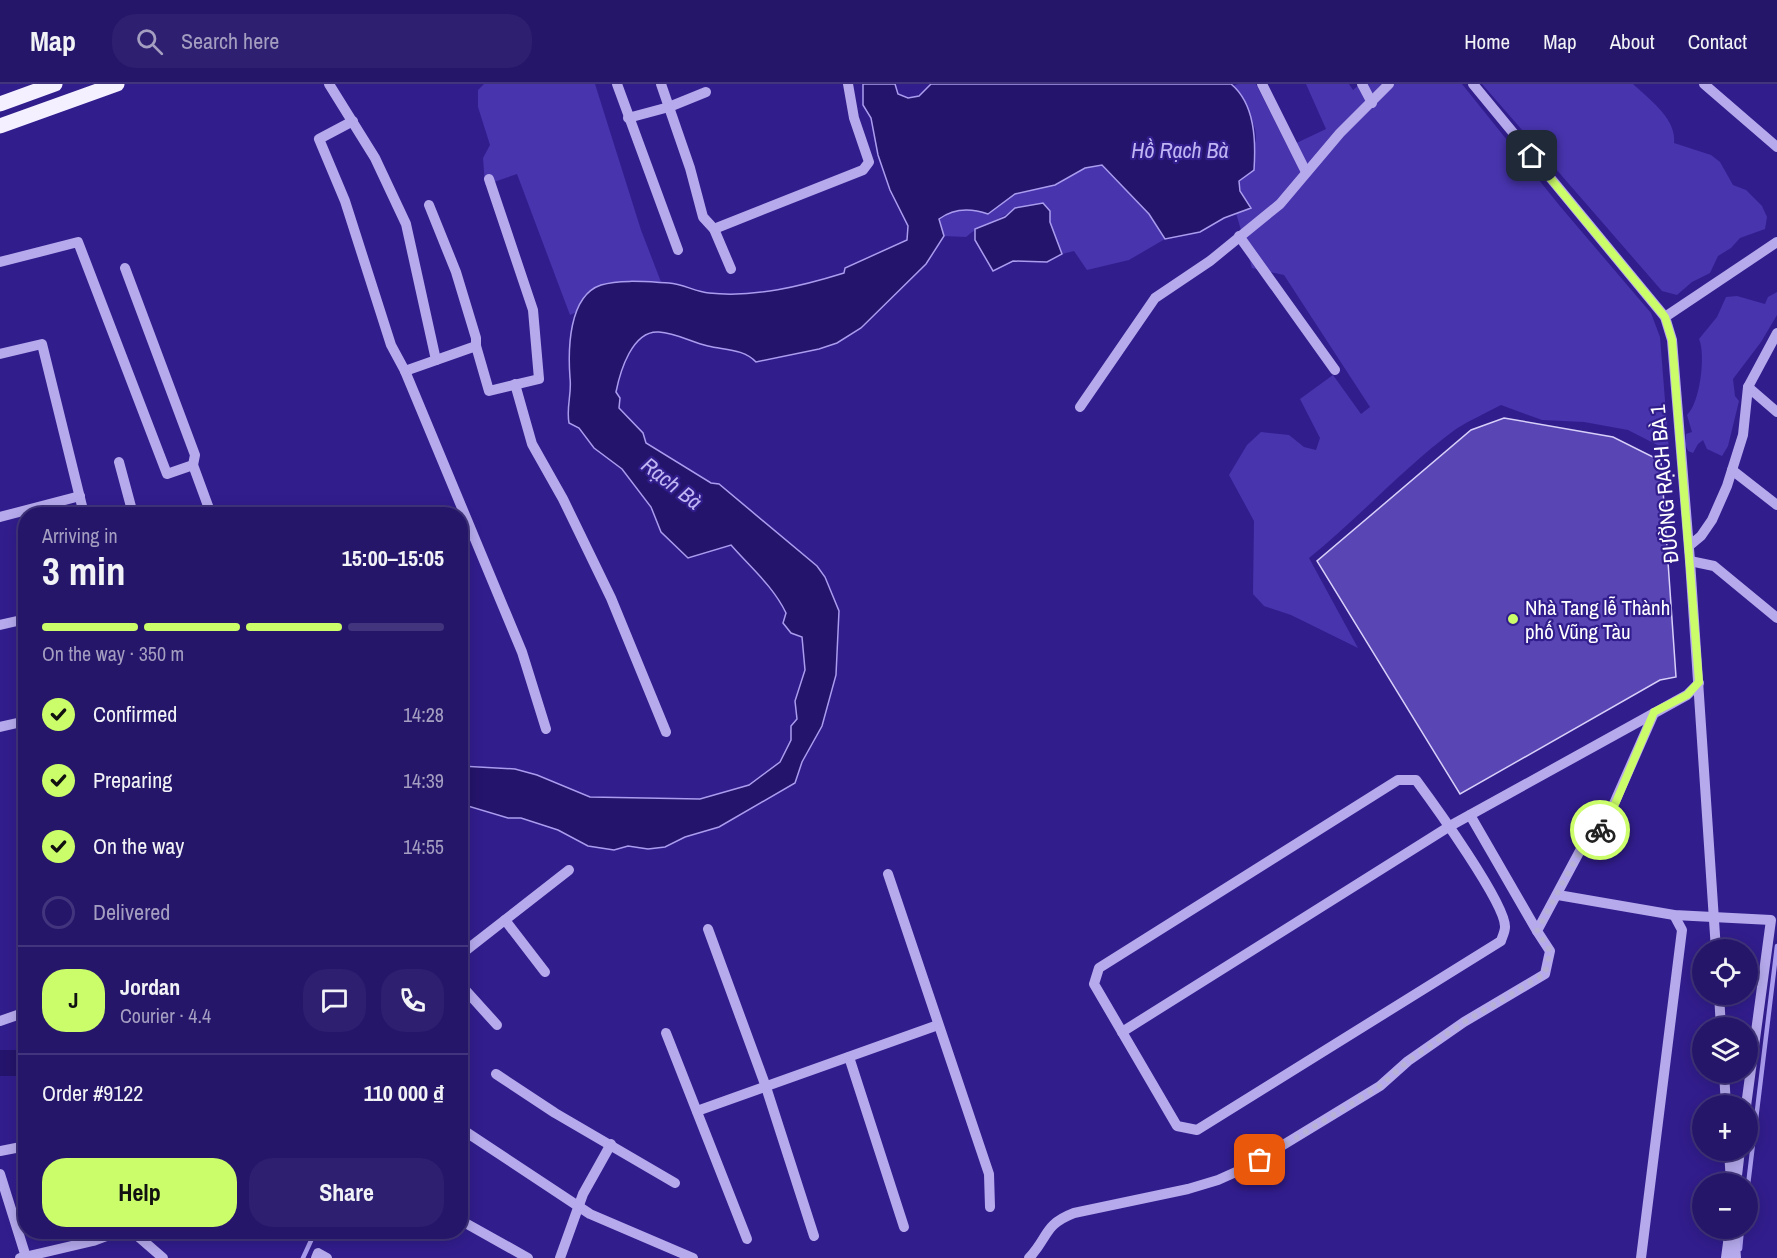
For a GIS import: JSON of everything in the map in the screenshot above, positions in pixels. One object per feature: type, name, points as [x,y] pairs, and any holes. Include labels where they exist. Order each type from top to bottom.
[{"type":"main road","points":[[0,104],[55,84]]},
{"type":"main road","points":[[0,126],[117,84]]},
{"type":"street","points":[[329,84],[375,158],[406,224],[436,360]]},
{"type":"street","points":[[617,84],[678,250]]},
{"type":"street","points":[[661,84],[703,217],[714,229],[731,269]]},
{"type":"street","points":[[714,229],[863,170],[869,162],[854,118],[848,84]]},
{"type":"street","points":[[1262,84],[1306,172]]},
{"type":"street","points":[[1362,84],[1372,103]]},
{"type":"street","points":[[1080,407],[1155,298],[1184,281],[1280,204],[1358,113],[1372,103],[1389,84]]},
{"type":"street","name":"ĐƯỜNG RẠCH BÀ 1","points":[[1473,84],[1665,317],[1672,340],[1699,682],[1715,939]]},
{"type":"street","points":[[1704,84],[1777,147]]},
{"type":"street","points":[[628,118],[669,107],[706,92]]},
{"type":"street","points":[[353,121],[319,138],[345,201],[391,345],[405,371],[462,507]]},
{"type":"street","points":[[429,205],[456,272],[489,391],[539,379],[536,325],[489,179]]},
{"type":"street","points":[[1239,236],[1335,370]]},
{"type":"street","points":[[0,262],[78,242],[167,474],[193,465]]},
{"type":"street","points":[[1665,317],[1777,242]]},
{"type":"street","points":[[125,268],[195,455],[193,465],[209,507]]},
{"type":"street","points":[[1689,546],[1701,536],[1712,519],[1732,471],[1743,435],[1748,387],[1777,333]]},
{"type":"street","points":[[0,354],[42,344],[82,507]]},
{"type":"street","points":[[405,371],[476,346]]},
{"type":"street","points":[[514,384],[532,444],[563,499],[611,598],[666,732]]},
{"type":"street","points":[[1748,387],[1777,412]]},
{"type":"street","points":[[119,462],[130,507]]},
{"type":"street","points":[[1732,471],[1777,505]]},
{"type":"street","points":[[38,507],[80,496]]},
{"type":"street","points":[[0,517],[18,512]]},
{"type":"street","points":[[468,522],[522,652],[546,729]]},
{"type":"street","points":[[1690,561],[1714,566],[1777,618]]},
{"type":"street","points":[[0,625],[18,621]]},
{"type":"street","points":[[1122,1032],[1450,826],[1687,695],[1699,682]]},
{"type":"street","points":[[1537,931],[1583,845],[1605,824],[1654,712]]},
{"type":"street","points":[[0,727],[18,723]]},
{"type":"street","points":[[1398,780],[1416,780],[1450,826],[1499,910],[1505,926],[1501,941],[1197,1130],[1177,1126],[1094,984],[1098,968],[1398,780]]},
{"type":"street","points":[[1029,1258],[1040,1246],[1051,1225],[1061,1218],[1074,1213],[1218,1180],[1264,1157],[1380,1086],[1408,1061],[1464,1022],[1545,974],[1550,951],[1470,815]]},
{"type":"street","points":[[468,949],[570,870]]},
{"type":"street","points":[[888,874],[989,1174],[990,1207]]},
{"type":"street","points":[[1558,895],[1674,915],[1771,921],[1747,1095]]},
{"type":"street","points":[[1641,1258],[1682,930],[1674,915]]},
{"type":"street","points":[[506,921],[545,972]]},
{"type":"street","points":[[708,929],[766,1087],[814,1236]]},
{"type":"street","points":[[468,993],[497,1025]]},
{"type":"street","points":[[0,1021],[18,1015]]},
{"type":"street","points":[[697,1111],[938,1024]]},
{"type":"street","points":[[666,1034],[747,1239]]},
{"type":"street","points":[[849,1057],[904,1227]]},
{"type":"street","points":[[496,1074],[555,1113],[611,1144],[675,1184]]},
{"type":"street","points":[[468,1133],[577,1207],[693,1258]]},
{"type":"street","points":[[560,1258],[577,1207],[611,1144]]},
{"type":"street","points":[[0,1151],[18,1148]]},
{"type":"street","points":[[0,1174],[23,1257],[43,1255],[98,1239]]},
{"type":"street","points":[[468,1225],[528,1258]]},
{"type":"street","points":[[141,1239],[163,1258]]},
{"type":"street","points":[[1726,1258],[1730,1239]]},
{"type":"street","points":[[1733,1239],[1736,1258]]},
{"type":"street","points":[[316,1258],[318,1253],[327,1258]]},
{"type":"shaded area","points":[[484,84],[595,84],[641,230],[666,295],[600,302],[570,315],[517,174],[485,185],[483,158],[490,145],[478,107],[478,90]]},
{"type":"shaded area","points":[[1256,84],[1288,147],[1326,129],[1306,84],[1349,84],[1353,90],[1360,84],[1462,84],[1559,205],[1651,313],[1660,337],[1669,451],[1628,430],[1584,422],[1542,420],[1501,405],[1456,429],[1437,444],[1309,558],[1358,648],[1291,615],[1264,606],[1253,594],[1254,521],[1229,475],[1247,445],[1261,432],[1289,435],[1304,447],[1316,450],[1320,438],[1300,399],[1333,375],[1361,414],[1370,407],[1284,275],[1252,268],[1236,213],[1251,207],[1242,192],[1240,182],[1242,171],[1255,143],[1256,132],[1244,102],[1233,86]]},
{"type":"shaded area","points":[[1482,84],[1633,84],[1667,118],[1674,134],[1674,143],[1711,155],[1720,162],[1733,185],[1746,190],[1762,206],[1767,217],[1765,229],[1740,238],[1731,248],[1718,256],[1710,273],[1692,282],[1677,295],[1662,291]]},
{"type":"shaded area","points":[[1102,165],[1149,214],[1165,239],[1129,260],[1087,270],[1074,251],[1062,254],[1050,222],[1050,211],[1015,208],[966,237],[944,236],[939,219],[945,215],[969,210],[988,213],[1015,194],[1055,185],[1085,168]]},
{"type":"shaded area","points":[[1777,292],[1777,315],[1761,342],[1733,379],[1735,396],[1739,401],[1728,446],[1722,456],[1707,449],[1703,440],[1693,453],[1688,451],[1685,444],[1686,434],[1692,432],[1687,415],[1695,400],[1702,367],[1699,339],[1717,317],[1726,297],[1737,296],[1765,304],[1768,297]]},
{"type":"water","name":"Hồ Rạch Bà","points":[[863,84],[895,84],[898,94],[908,98],[919,96],[931,84],[1231,84],[1245,102],[1254,135],[1254,170],[1239,181],[1240,191],[1251,208],[1224,218],[1200,232],[1165,239],[1149,214],[1102,165],[1085,168],[1055,185],[1015,194],[988,214],[963,210],[939,219],[944,236],[926,264],[861,328],[837,343],[756,362],[740,352],[708,346],[665,333],[650,333],[641,338],[624,364],[616,392],[620,398],[619,408],[643,433],[646,443],[711,483],[719,484],[817,566],[825,577],[839,611],[836,675],[822,726],[802,762],[795,783],[719,827],[685,837],[665,847],[648,849],[628,846],[614,850],[588,846],[558,830],[521,818],[508,818],[468,806],[468,766],[515,769],[537,775],[590,797],[700,799],[749,785],[780,762],[791,740],[791,726],[797,719],[795,701],[805,670],[802,637],[791,633],[783,623],[786,613],[775,594],[731,545],[688,558],[661,532],[651,507],[622,469],[594,448],[579,428],[569,423],[570,340],[576,312],[582,300],[590,291],[601,285],[617,282],[644,282],[674,284],[709,293],[760,292],[795,286],[844,273],[845,268],[907,240],[908,226],[890,190],[878,155],[871,118],[863,105]]},
{"type":"water","points":[[1043,203],[1050,211],[1050,222],[1062,254],[1047,262],[1013,261],[993,271],[975,240],[975,229],[1005,217],[1015,208]]},
{"type":"building","name":"Nhà Tang lễ Thành phố Vũng Tàu","points":[[1504,418],[1613,437],[1661,461],[1676,677],[1660,680],[1460,794],[1317,561],[1471,430]]},
{"type":"waterway","points":[[1749,1173],[1777,946]]},
{"type":"waterway","name":"Rạch Bà","points":[[0,1063],[18,1063]]},
{"type":"waterway","name":"Rạch Bà","points":[[303,1258],[312,1239]]},
{"type":"waterway","points":[[1740,1249],[1741,1239]]},
{"type":"way so far","points":[[1260,1160],[1336,1111],[1380,1086],[1408,1061],[1464,1022],[1545,974],[1550,951],[1537,931],[1583,845],[1600,830]]},
{"type":"place","name":"Nhà Tang lễ Thành phố Vũng Tàu","points":[[1513,619]]},
{"type":"route","points":[[1532,156],[1665,317],[1672,340],[1699,682],[1687,695],[1654,712],[1616,802],[1600,830]]}]
